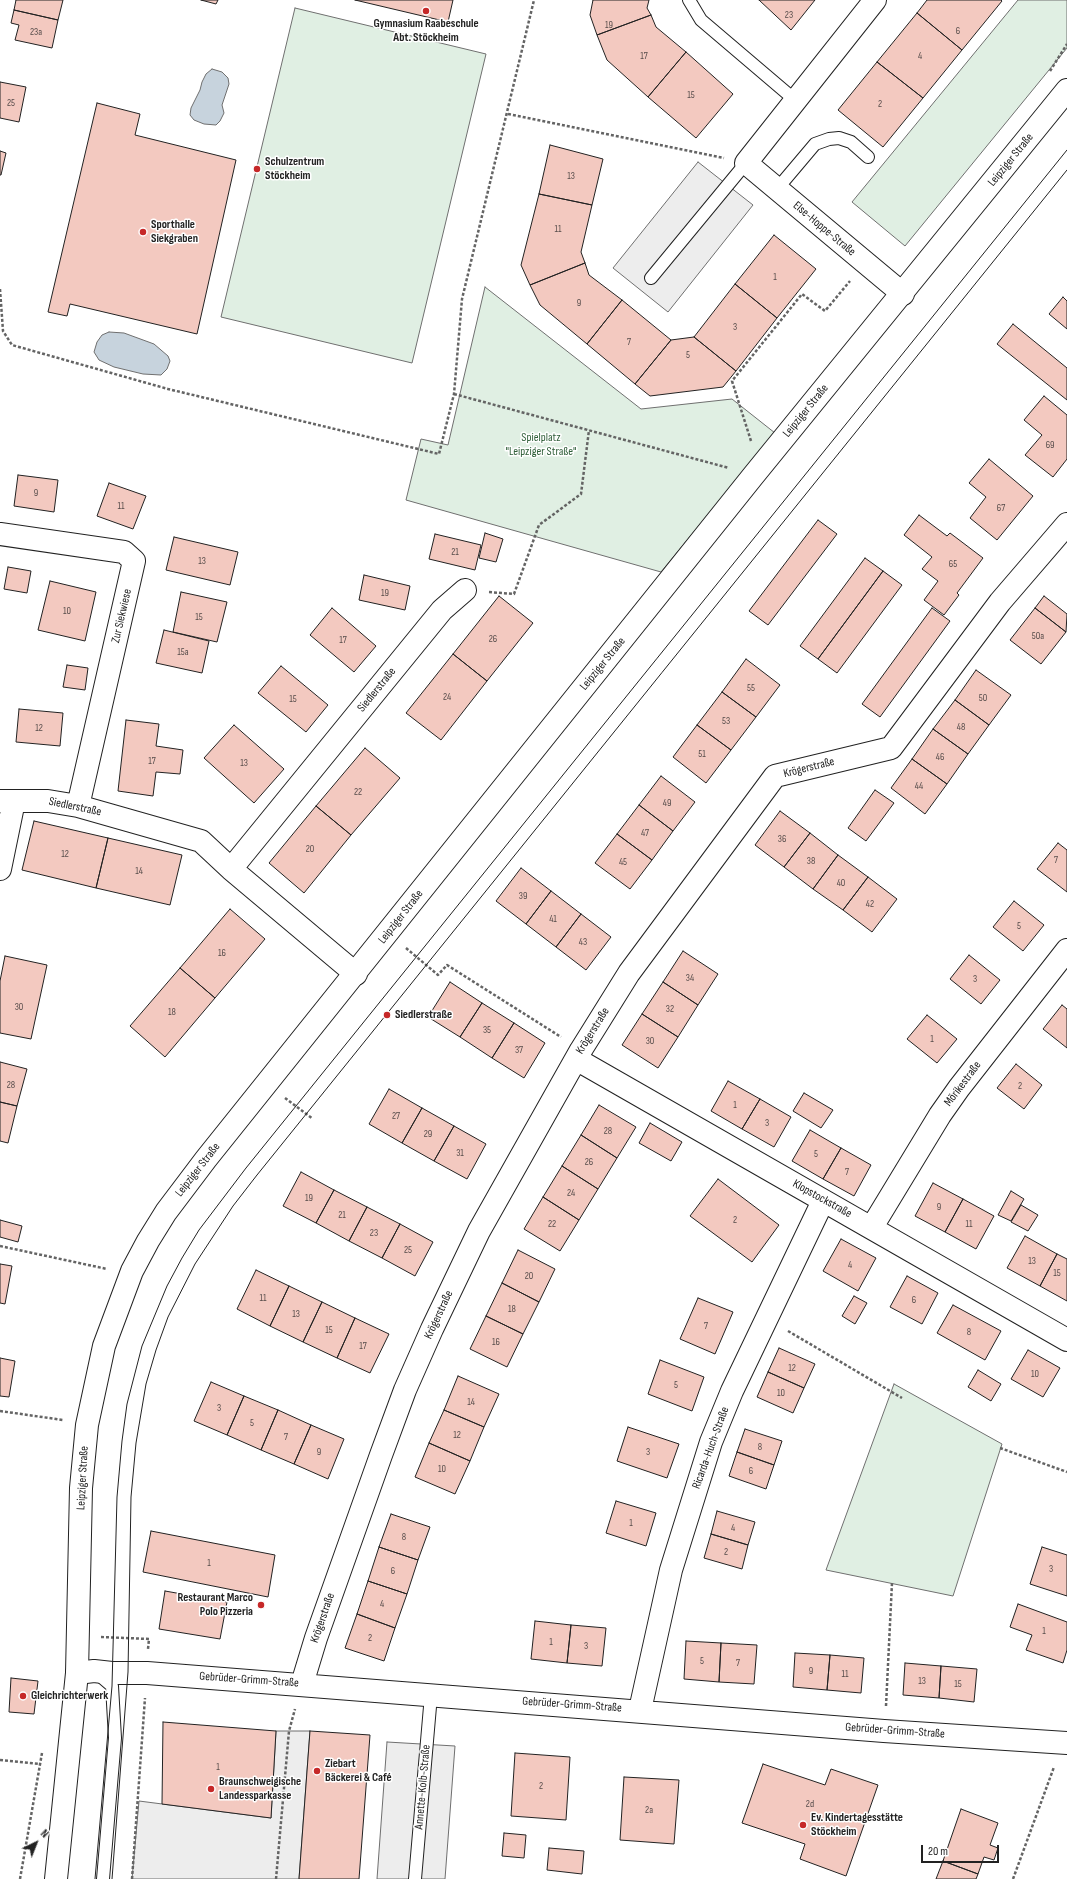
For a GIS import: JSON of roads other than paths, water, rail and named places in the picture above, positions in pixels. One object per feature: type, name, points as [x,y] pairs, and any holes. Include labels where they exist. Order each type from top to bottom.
[{"type":"street","points":[[746,163],[875,0]]},
{"type":"street","name":"Leipziger Straße","points":[[56,1879],[86,1672],[81,1488],[87,1425],[104,1346],[132,1271],[166,1212],[186,1185],[753,476],[903,294],[1067,90]]},
{"type":"street","name":"Else-Hoppe-Straße","points":[[746,163],[903,294]]},
{"type":"street","name":"Krögerstraße","points":[[302,1684],[316,1638],[381,1455],[405,1390],[429,1336],[479,1231],[576,1059],[629,973],[775,776],[891,748],[1000,602],[1066,526]]},
{"type":"street","name":"Zur Siekwiese","points":[[0,534],[124,552],[134,561],[78,806]]},
{"type":"street","name":"Siedlerstraße","points":[[232,869],[442,610],[465,590]]},
{"type":"street","name":"Siedlerstraße","points":[[7,801],[48,800],[78,806],[201,841],[356,974]]},
{"type":"street","points":[[0,869],[7,801]]},
{"type":"street","name":"Mörikestraße","points":[[872,1227],[940,1115],[959,1088],[1067,950]]},
{"type":"street","name":"Klopstockstraße","points":[[576,1059],[823,1201],[872,1227],[1067,1340]]},
{"type":"street","name":"Ricarda-Huch-Straße","points":[[640,1710],[671,1570],[692,1498],[711,1442],[726,1405],[766,1318],[823,1201]]},
{"type":"street","name":"Gebrüder-Grimm-Straße","points":[[86,1672],[147,1673],[302,1684],[640,1710],[884,1731],[1066,1739]]},
{"type":"lane","points":[[689,0],[701,20],[795,100]]},
{"type":"lane","points":[[777,189],[815,144],[839,138],[851,142],[868,156]]},
{"type":"lane","points":[[651,278],[746,163]]},
{"type":"lane","points":[[86,1672],[112,1686],[115,1738],[103,1879]]},
{"type":"lane","name":"Annette-Kolb-Straße","points":[[415,1879],[431,1695]]},
{"type":"tram line","points":[[95,1879],[112,1686],[117,1497],[127,1404],[142,1346],[167,1286],[182,1258],[199,1230],[246,1168],[1067,150]]},
{"type":"tram line","points":[[112,1879],[128,1672],[131,1497],[136,1443],[146,1384],[156,1350],[168,1317],[195,1264],[233,1206],[257,1175],[1067,170]]},
{"type":"place","name":"Gymnasium Raabeschule Abt. Stöckheim","points":[[426,11]]},
{"type":"place","name":"Schulzentrum Stöckheim","points":[[257,169]]},
{"type":"place","name":"Sporthalle Siekgraben","points":[[143,232]]},
{"type":"place","name":"Siedlerstraße","points":[[387,1015]]},
{"type":"place","name":"Restaurant Marco Polo Pizzeria","points":[[261,1605]]},
{"type":"place","name":"Gleichrichterwerk","points":[[23,1696]]},
{"type":"place","name":"Ziebart Bäckerei & Café","points":[[317,1771]]},
{"type":"place","name":"Braunschweigische Landessparkasse","points":[[211,1789]]},
{"type":"place","name":"Ev. Kindertagesstätte Stöckheim","points":[[803,1825]]},
{"type":"park label","name":"Spielplatz \"Leipziger Straße\"","points":[[541,445]]}]
